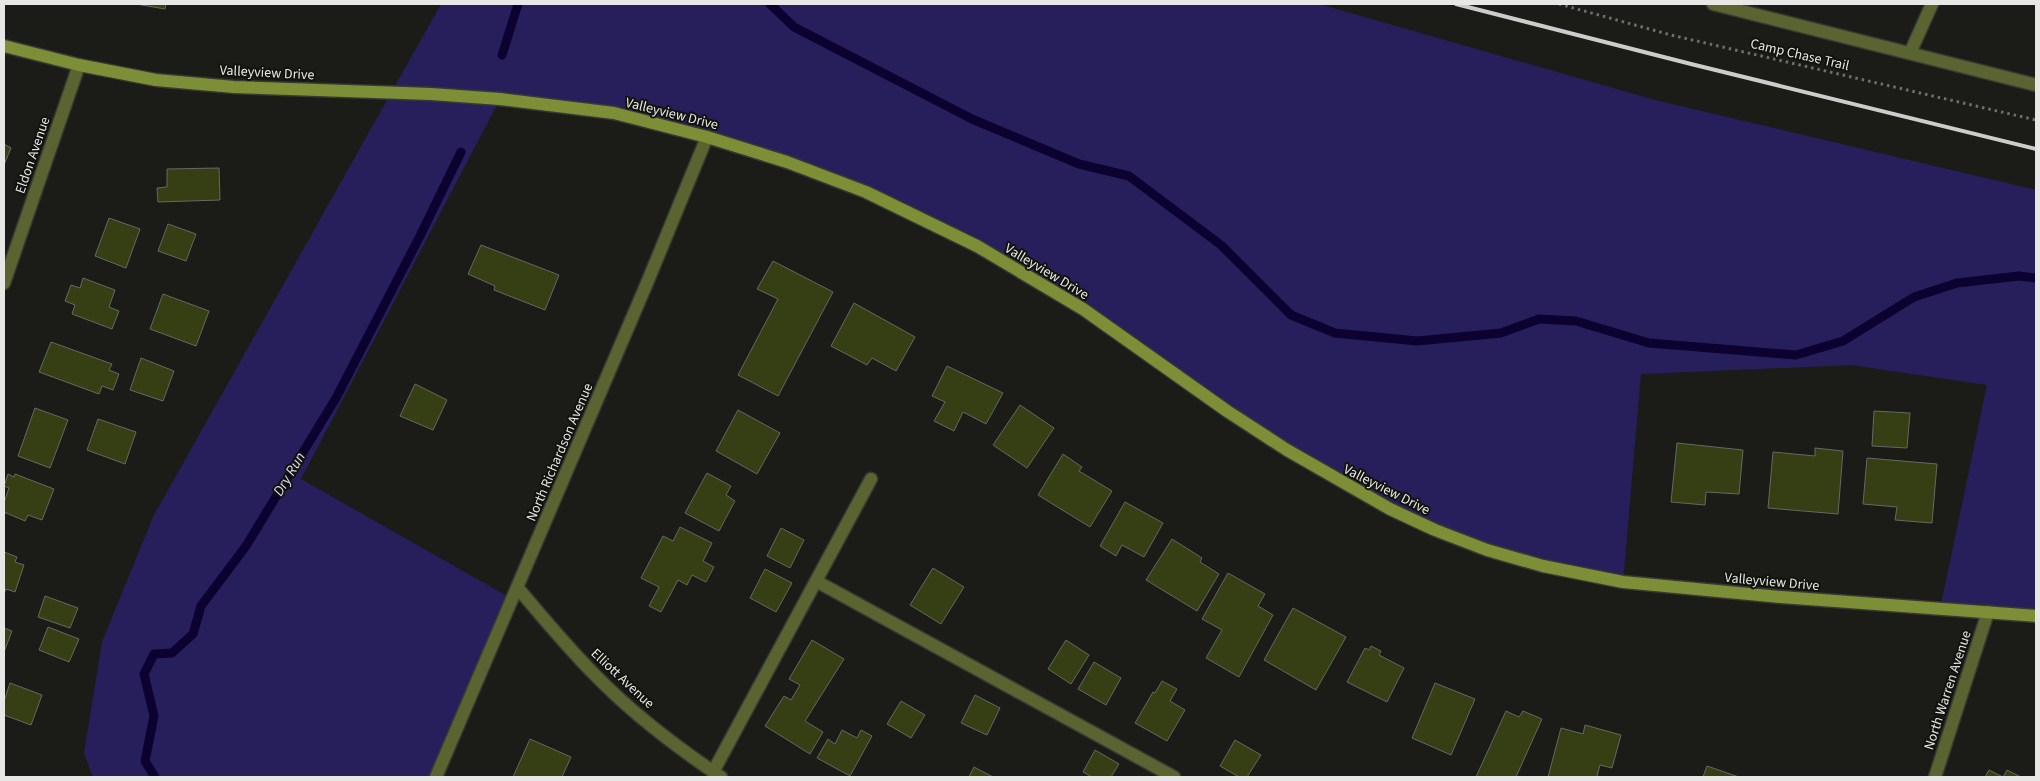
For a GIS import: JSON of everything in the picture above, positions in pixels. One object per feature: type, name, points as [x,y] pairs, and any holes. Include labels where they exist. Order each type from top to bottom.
[{"type":"street","points":[[1713,4],[2036,85]]},
{"type":"street","points":[[1910,53],[1932,4]]},
{"type":"street","name":"Valleyview Drive","points":[[4,46],[79,66],[156,80],[234,87],[431,94],[500,99],[614,113],[707,136],[787,162],[866,192],[977,246],[1083,309],[1227,411],[1287,450],[1390,509],[1435,530],[1487,550],[1543,566],[1623,582],[1781,597],[2036,616]]},
{"type":"street","name":"Eldon Avenue","points":[[4,283],[79,66]]},
{"type":"street","name":"North Richardson Avenue","points":[[436,777],[647,284],[707,136]]},
{"type":"street","points":[[717,774],[871,479]]},
{"type":"street","points":[[816,582],[1174,777]]},
{"type":"street","name":"Elliott Avenue","points":[[518,587],[555,632],[597,678],[638,713],[717,774]]},
{"type":"street","name":"North Warren Avenue","points":[[1935,777],[1988,612]]},
{"type":"path","name":"Camp Chase Trail","points":[[1559,4],[1671,35],[2036,120]]},
{"type":"shaded area","points":[[441,4],[1319,4],[1655,100],[2036,190],[2036,620],[1940,609],[1987,385],[1851,365],[1641,374],[1623,582],[1487,550],[1347,485],[1083,309],[866,192],[614,113],[500,99],[301,479],[512,599],[436,777],[93,777],[84,753],[102,642],[153,517]]},
{"type":"building","points":[[136,4],[166,4],[165,9]]},
{"type":"building","points":[[4,144],[11,148],[4,165]]},
{"type":"building","points":[[219,168],[220,200],[158,202],[157,188],[167,187],[167,169]]},
{"type":"building","points":[[109,218],[140,229],[126,268],[95,256]]},
{"type":"building","points":[[168,224],[196,234],[186,261],[158,251]]},
{"type":"building","points":[[481,245],[559,275],[545,310],[494,290],[495,286],[468,274]]},
{"type":"building","points":[[773,261],[833,292],[778,396],[738,375],[778,299],[757,289]]},
{"type":"building","points":[[83,278],[115,290],[109,307],[119,311],[112,329],[72,314],[75,305],[65,301],[71,285],[80,288]]},
{"type":"building","points":[[163,294],[209,311],[196,346],[150,329]]},
{"type":"building","points":[[854,303],[915,337],[896,371],[872,358],[867,365],[831,346]]},
{"type":"building","points":[[51,342],[112,364],[109,370],[119,374],[113,390],[102,386],[99,394],[39,372]]},
{"type":"building","points":[[141,358],[174,371],[163,401],[130,390]]},
{"type":"building","points":[[947,366],[1003,393],[986,424],[963,412],[954,431],[934,421],[945,402],[932,396]]},
{"type":"building","points":[[415,384],[447,400],[433,430],[400,416]]},
{"type":"building","points":[[1020,405],[1054,428],[1027,468],[993,445]]},
{"type":"building","points":[[35,408],[68,420],[50,468],[18,456]]},
{"type":"building","points":[[738,410],[780,433],[757,474],[716,451]]},
{"type":"building","points":[[1874,411],[1910,413],[1907,448],[1872,446]]},
{"type":"building","points":[[98,419],[136,432],[125,464],[87,450]]},
{"type":"building","points":[[1677,443],[1743,450],[1739,494],[1706,492],[1705,505],[1671,502]]},
{"type":"building","points":[[1815,448],[1843,451],[1838,514],[1768,508],[1773,452],[1815,456]]},
{"type":"building","points":[[1063,454],[1082,467],[1079,471],[1112,491],[1090,527],[1038,495]]},
{"type":"building","points":[[1867,458],[1937,464],[1932,523],[1895,520],[1897,507],[1863,504]]},
{"type":"building","points":[[707,473],[731,486],[726,495],[735,501],[719,531],[685,513]]},
{"type":"building","points":[[8,474],[14,477],[15,474],[54,489],[42,520],[28,515],[25,521],[4,512],[4,503],[9,488],[4,486]]},
{"type":"building","points":[[1125,502],[1163,523],[1144,557],[1122,545],[1116,556],[1100,546]]},
{"type":"building","points":[[680,527],[712,543],[703,561],[714,567],[706,582],[692,575],[687,585],[678,580],[661,612],[649,606],[659,587],[641,578],[663,536],[673,541]]},
{"type":"building","points":[[781,528],[804,540],[790,568],[767,556]]},
{"type":"building","points":[[1172,539],[1202,558],[1200,562],[1219,574],[1197,611],[1146,580]]},
{"type":"building","points":[[4,552],[17,557],[15,562],[24,565],[15,592],[6,589],[4,593]]},
{"type":"building","points":[[933,568],[964,587],[941,624],[910,605]]},
{"type":"building","points":[[765,569],[792,583],[776,612],[750,598]]},
{"type":"building","points":[[1228,573],[1265,594],[1258,606],[1273,615],[1239,677],[1206,658],[1222,630],[1202,619]]},
{"type":"building","points":[[45,596],[78,608],[70,628],[38,617]]},
{"type":"building","points":[[1293,608],[1346,637],[1316,690],[1264,660]]},
{"type":"building","points":[[48,627],[79,639],[69,662],[39,650]]},
{"type":"building","points":[[4,628],[12,631],[4,652]]},
{"type":"building","points":[[812,640],[844,659],[805,721],[823,732],[810,754],[765,726],[784,696],[791,700],[800,685],[789,679]]},
{"type":"building","points":[[1066,640],[1089,655],[1071,684],[1048,669]]},
{"type":"building","points":[[1371,646],[1381,651],[1379,655],[1404,668],[1387,702],[1347,682],[1365,648],[1369,650]]},
{"type":"building","points":[[1094,662],[1121,678],[1106,705],[1078,689]]},
{"type":"building","points":[[1162,681],[1177,689],[1170,701],[1185,710],[1167,741],[1135,723],[1153,692],[1155,693]]},
{"type":"building","points":[[10,683],[42,695],[31,725],[4,715],[4,701]]},
{"type":"building","points":[[1435,683],[1475,699],[1451,755],[1412,738]]},
{"type":"building","points":[[975,695],[1000,708],[987,735],[961,723]]},
{"type":"building","points":[[901,701],[925,715],[911,738],[887,724]]},
{"type":"building","points":[[1506,711],[1519,717],[1523,711],[1542,719],[1516,777],[1476,777]]},
{"type":"building","points":[[1585,725],[1621,735],[1612,768],[1600,765],[1597,776],[1602,777],[1548,777],[1561,728],[1583,734]]},
{"type":"building","points":[[842,730],[857,738],[861,730],[872,736],[850,776],[817,758],[828,739],[835,744]]},
{"type":"building","points":[[530,739],[571,757],[562,777],[513,777]]},
{"type":"building","points":[[1235,740],[1261,755],[1247,777],[1239,777],[1220,766]]},
{"type":"building","points":[[1095,750],[1119,764],[1111,777],[1092,777],[1083,772]]},
{"type":"building","points":[[1707,766],[1739,777],[1703,777]]},
{"type":"building","points":[[974,767],[993,777],[969,777]]},
{"type":"building","points":[[1989,770],[2003,777],[1985,777]]},
{"type":"building","points":[[2007,770],[2021,777],[2003,777]]},
{"type":"waterway","name":"Dry Run","points":[[502,55],[518,4]]},
{"type":"waterway","points":[[770,4],[794,27],[972,119],[1079,164],[1129,176],[1221,245],[1291,315],[1335,333],[1417,341],[1501,333],[1539,319],[1576,321],[1649,343],[1796,355],[1843,341],[1914,297],[1957,283],[2019,276],[2036,278]]},
{"type":"waterway","name":"Dry Run","points":[[155,777],[145,761],[154,716],[144,674],[154,654],[172,653],[193,634],[201,606],[246,546],[336,398],[420,236],[461,152]]},
{"type":"railway","points":[[1456,4],[2036,149]]}]
